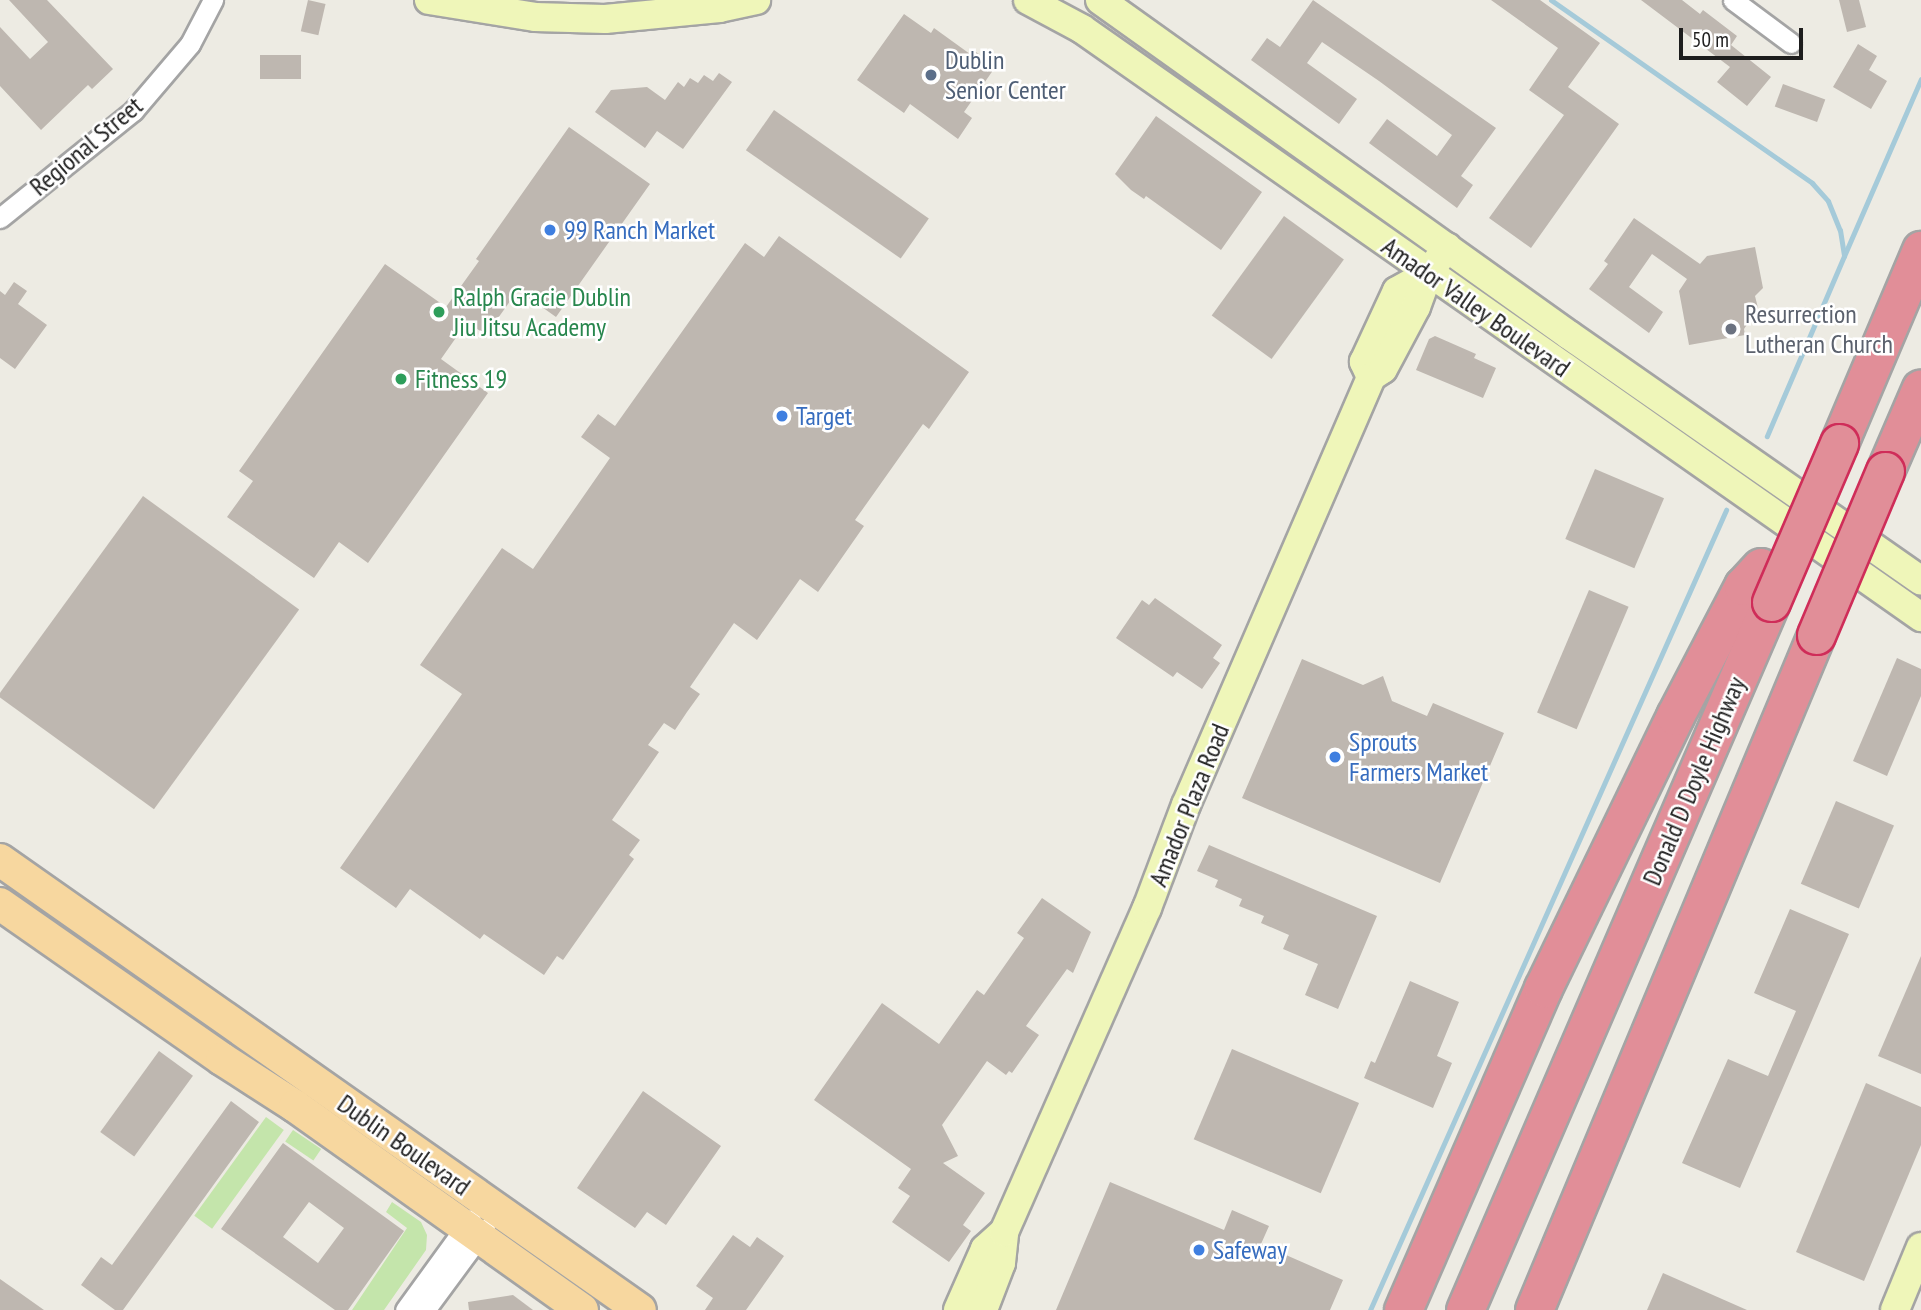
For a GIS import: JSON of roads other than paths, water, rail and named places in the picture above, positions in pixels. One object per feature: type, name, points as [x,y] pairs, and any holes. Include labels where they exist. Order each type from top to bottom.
[{"type":"highway","points":[[1403,1310],[1538,1000],[1605,861],[1757,594],[1806,520],[1921,250]]},
{"type":"highway","points":[[1534,1310],[1921,388]]},
{"type":"highway","name":"Donald D Doyle Highway","points":[[1465,1310],[1757,594]]},
{"type":"main road","name":"Dublin Boulevard","points":[[0,860],[639,1310]]},
{"type":"main road","name":"Dublin Boulevard","points":[[0,904],[295,1106],[582,1310]]},
{"type":"main road","points":[[76,956],[132,953]]},
{"type":"main road","name":"Dublin Boulevard","points":[[119,986],[131,972],[169,979]]},
{"type":"street","name":"Regional Street","points":[[0,218],[133,111],[190,44],[213,0]]},
{"type":"street","points":[[444,1],[535,17],[605,19],[719,8],[756,0]]},
{"type":"street","name":"Amador Valley Boulevard","points":[[1028,0],[1061,8],[1082,29],[1921,617]]},
{"type":"street","name":"Amador Valley Boulevard","points":[[1100,0],[1921,581]]},
{"type":"street","points":[[1733,0],[1791,43]]},
{"type":"street","name":"Amador Plaza Road","points":[[983,1310],[1001,1263],[1003,1232],[1147,908],[1186,805],[1371,377],[1364,362],[1397,291],[1428,274],[1447,247]]},
{"type":"street","points":[[405,1310],[491,1206]]},
{"type":"street","points":[[425,1310],[471,1232]]},
{"type":"street","name":"Amador Plaza Road","points":[[958,1310],[985,1248],[1003,1232]]},
{"type":"street","points":[[1895,1310],[1921,1247]]},
{"type":"waterway","points":[[1551,0],[1812,183],[1828,201],[1840,230],[1844,256],[1767,436]]},
{"type":"waterway","points":[[1844,256],[1921,79]]},
{"type":"waterway","points":[[1370,1310],[1726,510]]},
{"type":"place","name":"Dublin Senior Center","points":[[931,75]]},
{"type":"place","name":"99 Ranch Market","points":[[550,230]]},
{"type":"place","name":"Ralph Gracie Dublin Jiu Jitsu Academy","points":[[439,312]]},
{"type":"place","name":"Resurrection Lutheran Church","points":[[1731,329]]},
{"type":"place","name":"Fitness 19","points":[[401,379]]},
{"type":"place","name":"Target","points":[[782,416]]},
{"type":"place","name":"Sprouts Farmers Market","points":[[1335,757]]},
{"type":"place","name":"Safeway","points":[[1199,1250]]}]
